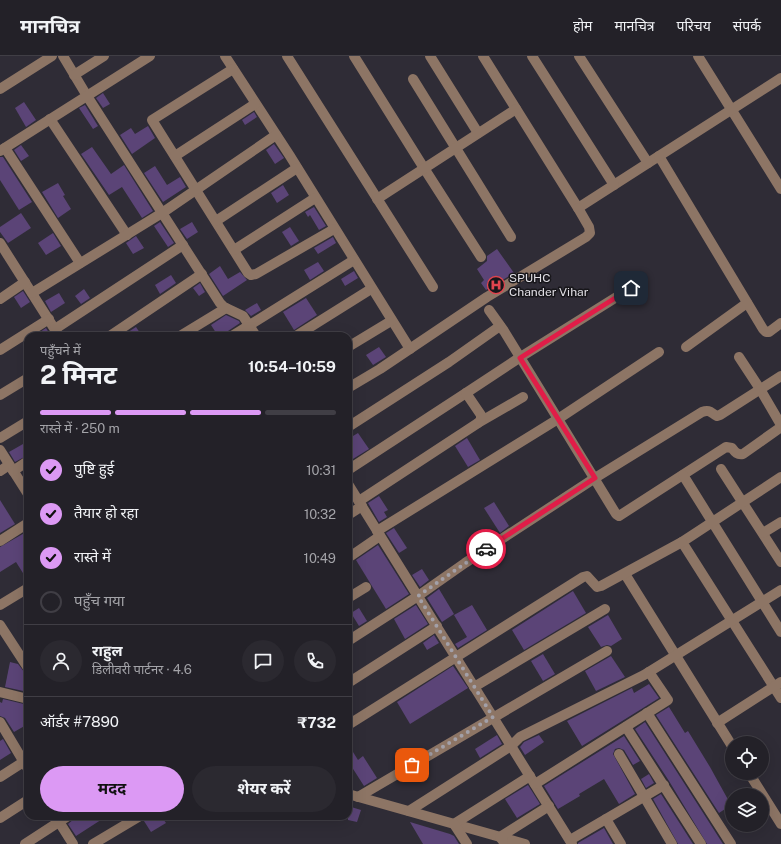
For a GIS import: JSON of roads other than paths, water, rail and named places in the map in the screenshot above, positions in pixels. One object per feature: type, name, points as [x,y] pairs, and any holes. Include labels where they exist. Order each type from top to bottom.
[{"type":"street","points":[[0,89],[52,56]]},
{"type":"street","points":[[63,56],[87,96],[220,303],[226,308],[243,316],[253,332]]},
{"type":"street","points":[[74,75],[104,56]]},
{"type":"street","points":[[80,263],[2,149],[150,56]]},
{"type":"street","points":[[225,56],[410,349]]},
{"type":"street","points":[[287,56],[433,287]]},
{"type":"street","points":[[354,56],[481,257]]},
{"type":"street","points":[[430,56],[478,133]]},
{"type":"street","points":[[352,386],[380,369],[487,296],[586,237],[590,233],[590,227],[483,56]]},
{"type":"street","points":[[532,56],[614,185]]},
{"type":"street","points":[[579,56],[648,163]]},
{"type":"street","points":[[698,56],[781,189]]},
{"type":"street","points":[[233,69],[152,120],[248,273],[251,275],[334,229]]},
{"type":"street","points":[[578,208],[781,78]]},
{"type":"street","points":[[413,79],[511,237]]},
{"type":"street","points":[[175,156],[255,104]]},
{"type":"street","points":[[377,198],[516,108]]},
{"type":"street","points":[[50,119],[127,235]]},
{"type":"street","points":[[32,293],[162,213],[276,135]]},
{"type":"street","points":[[659,156],[763,329],[766,332],[769,332],[781,323]]},
{"type":"street","points":[[216,221],[297,168]]},
{"type":"street","points":[[234,250],[315,198]]},
{"type":"street","points":[[0,243],[4,257],[25,282],[56,332]]},
{"type":"street","points":[[58,332],[183,245]]},
{"type":"street","points":[[238,332],[354,260]]},
{"type":"street","points":[[116,332],[202,274]]},
{"type":"street","points":[[0,299],[25,282]]},
{"type":"street","points":[[352,467],[631,288]]},
{"type":"street","points":[[302,332],[371,289]]},
{"type":"street","points":[[686,347],[747,302]]},
{"type":"street","points":[[187,332],[226,308]]},
{"type":"street","points":[[489,310],[616,514],[619,516],[726,447],[732,448],[740,455],[743,454],[781,426],[760,389],[739,357]]},
{"type":"street","points":[[28,332],[49,319]]},
{"type":"street","points":[[352,344],[391,320]]},
{"type":"street","points":[[352,424],[449,362],[500,326]]},
{"type":"street","points":[[0,350],[24,335]]},
{"type":"street","points":[[352,555],[379,534],[659,352]]},
{"type":"street","points":[[352,638],[595,478],[702,412],[707,410],[717,416],[720,415],[781,376]]},
{"type":"street","points":[[0,396],[24,381]]},
{"type":"street","points":[[466,393],[481,415],[481,420],[478,423]]},
{"type":"street","points":[[352,511],[360,504],[478,423],[523,397]]},
{"type":"street","points":[[0,438],[24,423]]},
{"type":"street","points":[[0,450],[24,488]]},
{"type":"street","points":[[0,471],[24,463]]},
{"type":"street","points":[[721,469],[763,533],[778,551],[781,562]]},
{"type":"street","points":[[683,474],[781,632]]},
{"type":"street","points":[[352,722],[583,577],[587,576],[597,587],[625,574],[682,542],[781,477]]},
{"type":"street","points":[[352,491],[571,842],[606,819],[664,785]]},
{"type":"street","points":[[763,533],[781,522]]},
{"type":"street","points":[[0,541],[24,526]]},
{"type":"street","points":[[682,542],[731,620],[777,685],[781,698]]},
{"type":"street","points":[[625,574],[726,736]]},
{"type":"street","points":[[352,596],[366,587]]},
{"type":"street","points":[[0,605],[24,590]]},
{"type":"street","points":[[408,811],[511,746],[520,736],[561,717],[649,672],[781,590]]},
{"type":"street","points":[[474,687],[605,609]]},
{"type":"street","points":[[0,625],[24,655]]},
{"type":"street","points":[[352,680],[437,626]]},
{"type":"street","points":[[358,797],[607,651]]},
{"type":"street","points":[[454,824],[626,727],[668,700],[649,672]]},
{"type":"street","points":[[718,722],[777,685]]},
{"type":"street","points":[[0,692],[24,698]]},
{"type":"street","points":[[648,713],[731,844]]},
{"type":"street","points":[[0,722],[3,735],[24,761]]},
{"type":"street","points":[[626,727],[701,844]]},
{"type":"street","points":[[619,754],[672,844]]},
{"type":"street","points":[[0,776],[24,764]]},
{"type":"street","points":[[753,780],[781,824]]},
{"type":"street","points":[[352,795],[454,824],[502,840],[525,844]]},
{"type":"street","points":[[0,818],[24,803]]},
{"type":"street","points":[[502,840],[549,806]]},
{"type":"street","points":[[606,819],[621,844]]},
{"type":"street","points":[[25,844],[56,820]]},
{"type":"street","points":[[58,820],[72,844]]},
{"type":"street","points":[[93,844],[133,820]]},
{"type":"street","points":[[454,824],[467,844]]},
{"type":"place","name":"SPUHC Chander Vihar","points":[[496,285]]}]
